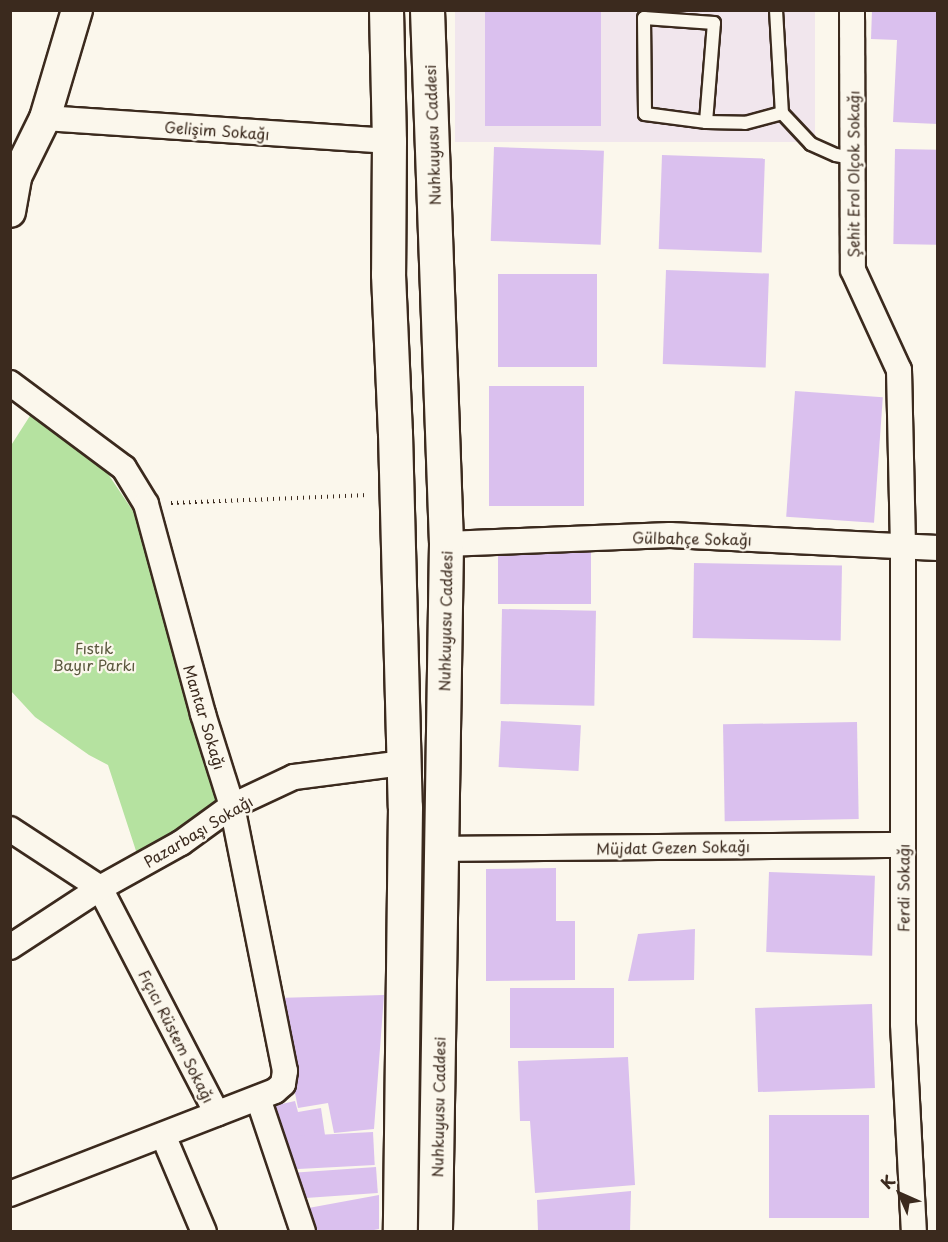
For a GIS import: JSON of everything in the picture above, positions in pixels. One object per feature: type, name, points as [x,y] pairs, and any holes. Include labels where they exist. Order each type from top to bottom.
[{"type":"main road","points":[[386,10],[389,141],[388,274],[397,494],[404,763],[400,1232]]},
{"type":"main road","name":"Nuhkuyusu Caddesi","points":[[427,10],[446,544],[435,1232]]},
{"type":"street","points":[[10,212],[13,180],[45,118],[77,10]]},
{"type":"street","name":"Şehit Erol Olçok Sokağı","points":[[852,10],[853,270],[899,370],[903,544]]},
{"type":"street","name":"Gelişim Sokağı","points":[[45,118],[389,141]]},
{"type":"street","name":"Mantar Sokağı","points":[[10,383],[124,468],[146,504],[203,714],[232,806],[285,1071],[283,1084],[275,1091],[217,1114]]},
{"type":"street","name":"Gülbahçe Sokağı","points":[[446,544],[670,535],[903,544],[938,548]]},
{"type":"street","name":"Ferdi Sokağı","points":[[903,544],[903,1024],[914,1232]]},
{"type":"street","name":"Pazarbaşı Sokağı","points":[[10,947],[100,888],[182,843],[232,806],[294,777],[404,763]]},
{"type":"street","name":"Fıçıcı Rüstem Sokağı","points":[[10,829],[100,888],[217,1114],[10,1194]]},
{"type":"street","name":"Müjdat Gezen Sokağı","points":[[442,849],[903,845]]},
{"type":"street","points":[[258,1098],[303,1232]]},
{"type":"street","points":[[163,1135],[204,1232]]},
{"type":"lane","points":[[776,10],[782,113],[811,144],[837,155],[852,158]]},
{"type":"lane","points":[[706,122],[714,16],[644,18],[645,114],[706,122],[745,123],[782,113]]},
{"type":"path","points":[[146,504],[397,494]]},
{"type":"shaded area","points":[[455,11],[815,11],[815,142],[455,142]]},
{"type":"green space","name":"Fıstık Bayır Parkı","points":[[35,408],[100,462],[141,523],[232,800],[138,857],[108,765],[89,755],[35,717],[11,691],[10,447]]},
{"type":"building","points":[[485,10],[601,10],[601,126],[485,126]]},
{"type":"building","points":[[872,10],[938,10],[938,124],[893,122],[897,40],[871,39]]},
{"type":"building","points":[[494,147],[604,151],[601,245],[491,241]]},
{"type":"building","points":[[895,149],[938,150],[936,245],[893,244]]},
{"type":"building","points":[[662,155],[765,159],[762,253],[659,249]]},
{"type":"building","points":[[666,270],[769,274],[766,368],[663,364]]},
{"type":"building","points":[[498,274],[597,274],[597,367],[498,367]]},
{"type":"building","points":[[489,386],[584,386],[584,506],[489,506]]},
{"type":"building","points":[[795,391],[883,397],[874,523],[786,517]]},
{"type":"building","points":[[498,547],[591,547],[591,604],[498,604]]},
{"type":"building","points":[[694,563],[842,566],[841,641],[693,638]]},
{"type":"building","points":[[502,609],[596,611],[594,706],[500,704]]},
{"type":"building","points":[[501,721],[581,725],[578,771],[499,767]]},
{"type":"building","points":[[857,722],[859,819],[725,821],[723,724]]},
{"type":"building","points":[[556,868],[556,921],[575,921],[575,980],[486,981],[486,869]]},
{"type":"building","points":[[769,872],[875,876],[872,956],[766,952]]},
{"type":"building","points":[[695,929],[694,980],[628,981],[638,934]]},
{"type":"building","points":[[510,988],[614,988],[614,1048],[510,1048]]},
{"type":"building","points":[[384,995],[374,1129],[334,1133],[328,1103],[298,1108],[276,998]]},
{"type":"building","points":[[872,1004],[875,1088],[758,1092],[755,1008]]},
{"type":"building","points":[[628,1057],[635,1185],[535,1193],[530,1121],[520,1121],[518,1061]]},
{"type":"building","points":[[295,1101],[298,1112],[321,1108],[325,1135],[283,1144],[273,1106]]},
{"type":"building","points":[[769,1115],[869,1115],[869,1218],[769,1218]]},
{"type":"building","points":[[373,1132],[375,1165],[284,1170],[282,1137]]},
{"type":"building","points":[[376,1167],[378,1193],[295,1199],[293,1173]]},
{"type":"building","points":[[631,1191],[630,1232],[538,1232],[537,1200]]},
{"type":"building","points":[[379,1195],[379,1229],[364,1232],[312,1232],[303,1209]]}]
